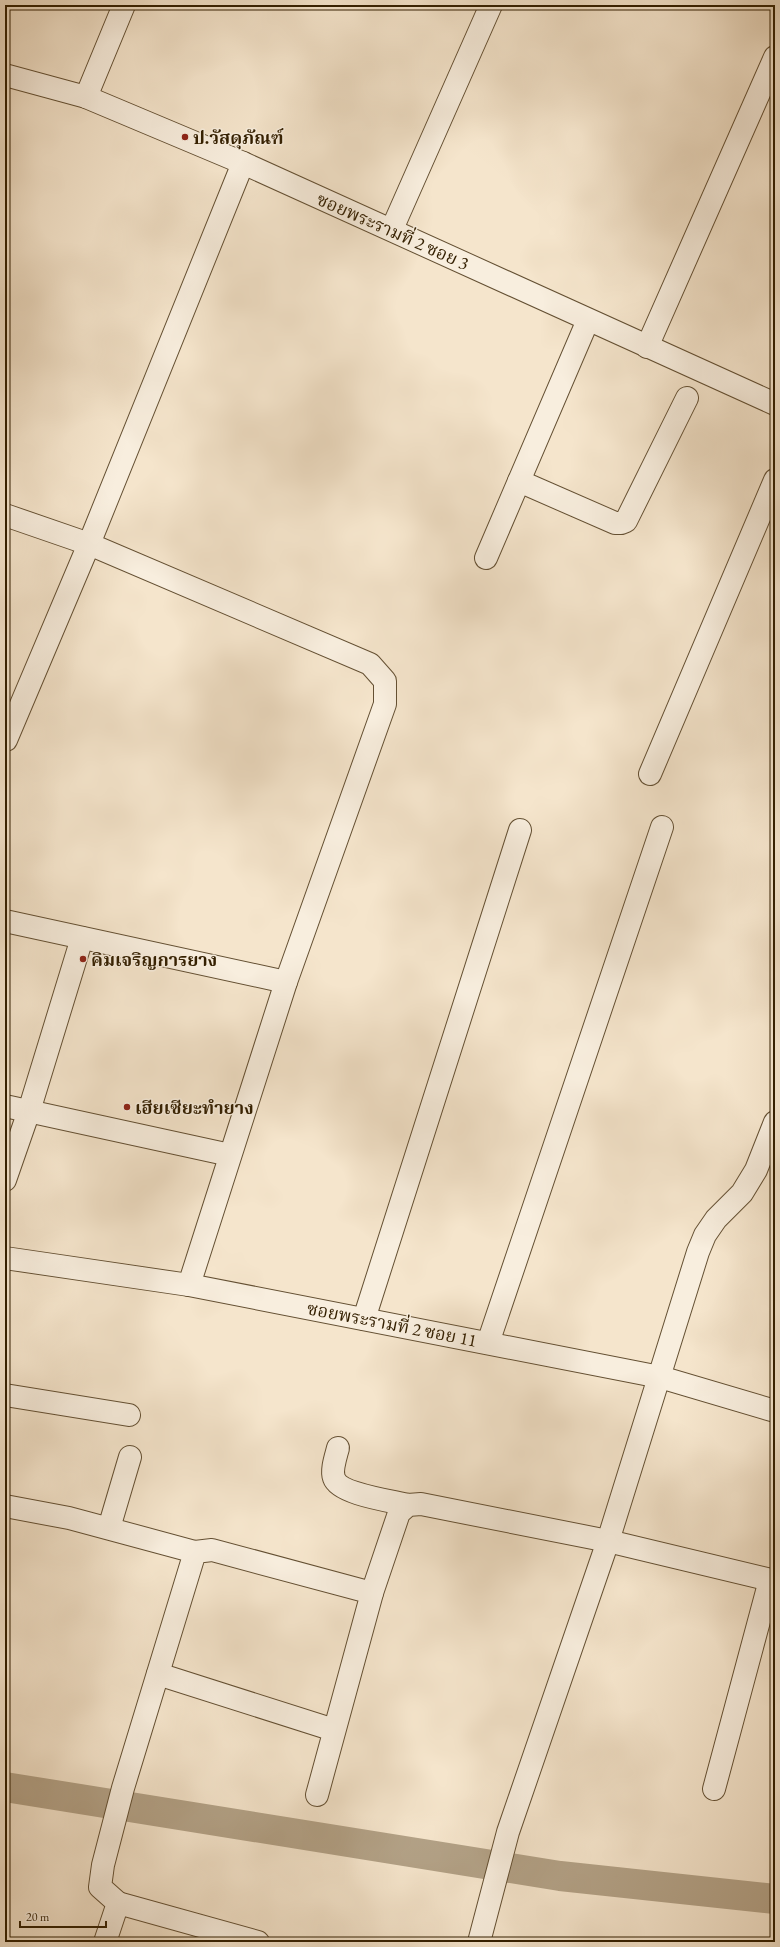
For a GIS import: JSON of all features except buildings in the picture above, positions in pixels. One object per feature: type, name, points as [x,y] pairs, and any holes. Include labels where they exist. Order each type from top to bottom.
[{"type":"street","points":[[86,97],[124,5]]},
{"type":"street","points":[[392,230],[491,5]]},
{"type":"street","points":[[647,347],[775,57]]},
{"type":"street","name":"ซอยพระรามที่ 2 ซอย 3","points":[[5,75],[86,97],[243,163],[775,404]]},
{"type":"street","points":[[6,740],[89,544],[243,163]]},
{"type":"street","points":[[486,558],[588,320]]},
{"type":"street","points":[[519,481],[615,522],[621,523],[626,521],[687,398]]},
{"type":"street","points":[[650,774],[775,480]]},
{"type":"street","points":[[5,515],[89,544],[370,664],[385,682],[385,704],[286,982],[190,1285]]},
{"type":"street","points":[[488,1343],[662,827]]},
{"type":"street","points":[[364,1319],[520,830]]},
{"type":"street","points":[[5,921],[286,982]]},
{"type":"street","points":[[5,1180],[29,1111],[82,938]]},
{"type":"street","points":[[5,1106],[230,1155]]},
{"type":"street","points":[[479,1942],[508,1832],[608,1541],[704,1236],[716,1219],[742,1193],[756,1170],[775,1122]]},
{"type":"street","name":"ซอยพระรามที่ 2 ซอย 11","points":[[5,1258],[190,1285],[660,1377],[775,1411]]},
{"type":"street","points":[[5,1395],[129,1414]]},
{"type":"street","points":[[338,1448],[333,1477],[336,1485],[352,1492],[408,1505],[421,1504],[608,1541],[772,1581],[714,1789]]},
{"type":"street","points":[[109,1528],[130,1456]]},
{"type":"street","points":[[317,1795],[372,1593],[398,1513],[408,1505]]},
{"type":"street","points":[[5,1506],[70,1518],[195,1552],[212,1550],[372,1593]]},
{"type":"street","points":[[195,1552],[124,1788],[103,1865],[100,1887],[118,1903],[258,1942]]},
{"type":"street","points":[[158,1674],[334,1730]]},
{"type":"street","points":[[105,1942],[118,1903]]},
{"type":"waterway","points":[[5,1787],[560,1876],[775,1899]]},
{"type":"place","name":"ป.วัสดุภัณฑ์","points":[[185,137]]},
{"type":"place","name":"คิมเจริญการยาง","points":[[83,959]]},
{"type":"place","name":"เฮียเซียะทำยาง","points":[[127,1107]]}]
